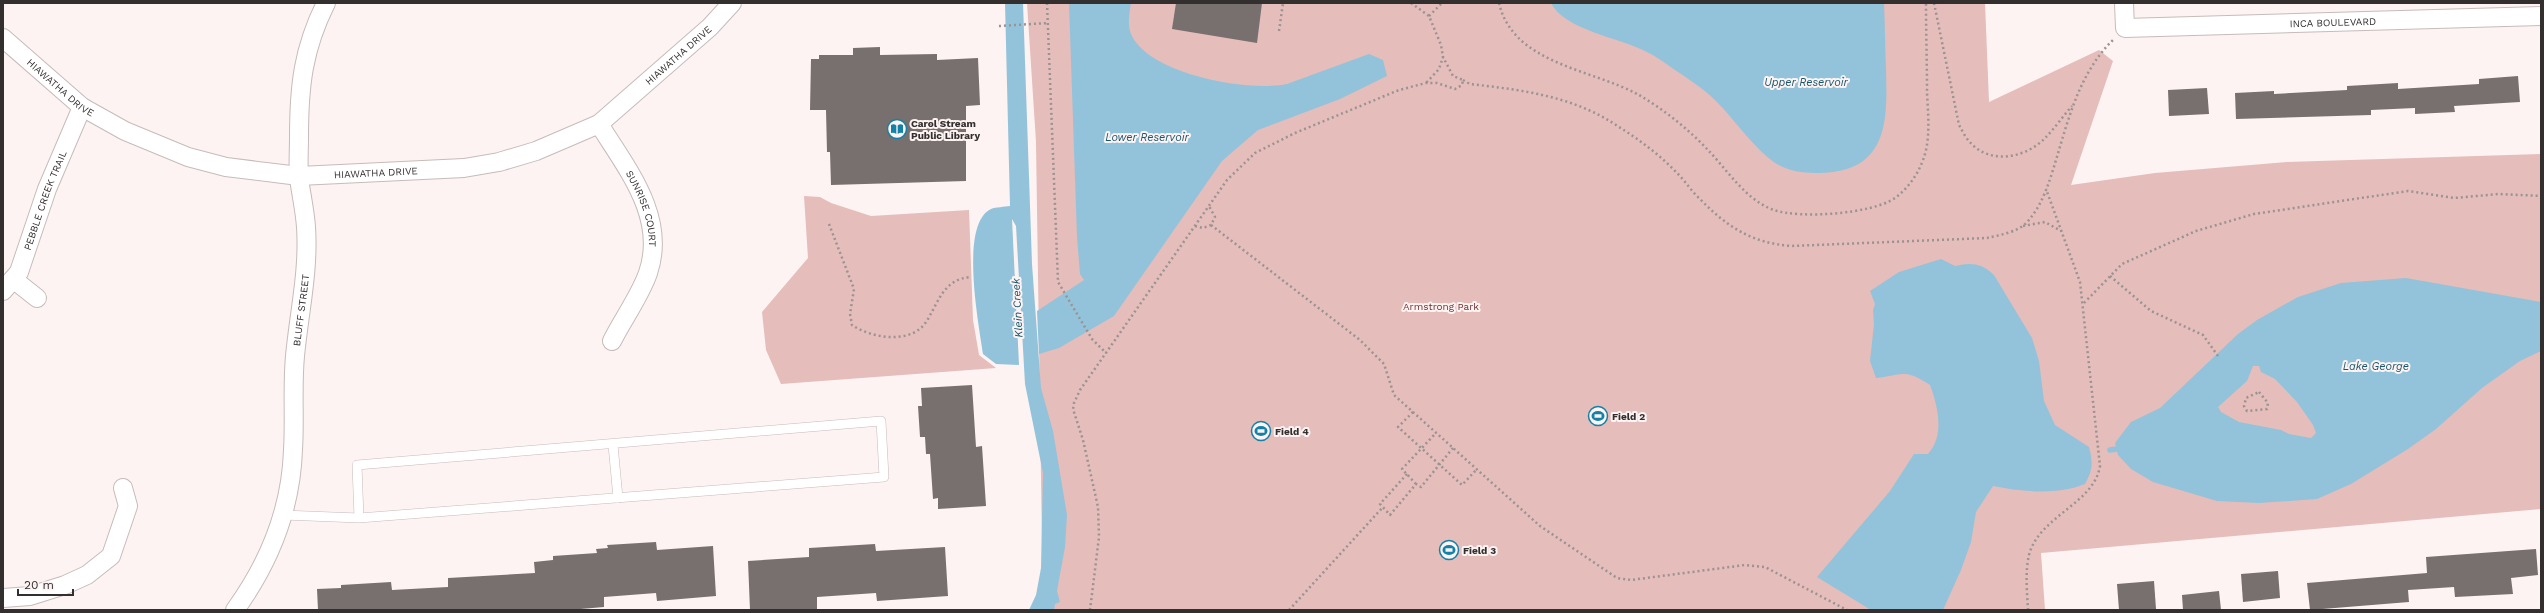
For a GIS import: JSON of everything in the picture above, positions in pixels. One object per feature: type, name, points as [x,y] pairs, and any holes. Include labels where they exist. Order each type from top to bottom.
[{"type":"street","name":"BLUFF STREET","points":[[235,610],[253,585],[274,542],[283,515],[292,466],[293,375],[306,260],[306,227],[299,176],[299,92],[304,57],[316,23],[326,3]]},
{"type":"street","name":"HIAWATHA DRIVE","points":[[3,38],[82,107],[125,131],[188,157],[226,166],[299,176],[464,168],[499,162],[536,150],[599,124],[710,27],[732,3]]},
{"type":"street","points":[[2124,3],[2125,28]]},
{"type":"street","name":"INCA BOULEVARD","points":[[2125,28],[2541,16]]},
{"type":"street","name":"PEBBLE CREEK TRAIL","points":[[8,285],[19,272],[47,189],[82,107]]},
{"type":"street","name":"SUNRISE COURT","points":[[599,124],[645,199],[651,218],[652,243],[648,272],[612,341]]},
{"type":"street","points":[[8,285],[37,298]]},
{"type":"street","points":[[3,598],[30,596],[65,585],[87,575],[112,556],[128,506],[123,488]]},
{"type":"lane","points":[[283,515],[359,518],[884,477],[880,421],[613,445],[357,464],[359,518]]},
{"type":"lane","points":[[613,445],[618,498]]},
{"type":"path","points":[[1048,3],[1058,282],[1089,334],[1106,353]]},
{"type":"path","points":[[1279,31],[1283,3]]},
{"type":"path","points":[[1411,3],[1429,16],[1441,45],[1444,57],[1453,76],[1470,84],[1521,90],[1556,97],[1589,110],[1618,126],[1646,146],[1678,174],[1699,199],[1725,222],[1745,235],[1769,244],[1791,246],[1987,238],[2010,232],[2022,226],[2028,222],[2046,189],[2073,104],[2084,79],[2105,48],[2125,28]]},
{"type":"path","points":[[1429,16],[1442,3]]},
{"type":"path","points":[[1499,3],[1503,18],[1514,34],[1535,53],[1638,95],[1672,118],[1705,147],[1746,193],[1758,202],[1774,211],[1818,215],[1873,208],[1894,199],[1912,183],[1923,160],[1928,138],[1926,3]]},
{"type":"path","points":[[1934,3],[1959,125],[1969,142],[1992,155],[2007,157],[2021,154],[2046,138],[2073,104]]},
{"type":"path","points":[[998,26],[1048,23]]},
{"type":"path","points":[[1426,83],[1439,69],[1444,57]]},
{"type":"path","points":[[1090,610],[1099,538],[1098,507],[1074,402],[1106,353],[1227,180],[1255,153],[1295,133],[1399,90],[1426,83],[1437,83],[1455,89],[1462,85],[1463,80]]},
{"type":"path","points":[[2028,610],[2027,569],[2029,554],[2037,540],[2057,517],[2095,483],[2099,473],[2084,303],[2080,282],[2046,189]]},
{"type":"path","points":[[2084,303],[2122,264],[2196,231],[2254,214],[2408,191],[2454,198],[2499,194],[2541,196]]},
{"type":"path","points":[[1195,226],[1203,228],[1211,225],[1215,217],[1209,206]]},
{"type":"path","points":[[2022,226],[2044,222],[2062,231]]},
{"type":"path","points":[[830,224],[854,289],[850,314],[852,325],[861,331],[880,338],[896,337],[919,330],[926,322],[944,289],[961,278],[971,277]]},
{"type":"path","points":[[1211,225],[1360,340],[1384,364],[1394,395],[1540,526],[1616,578],[1631,580],[1745,565],[1765,567],[1847,610]]},
{"type":"path","points":[[2110,276],[2151,311],[2203,335],[2218,356]]},
{"type":"path","points":[[2260,392],[2268,403],[2267,409],[2247,411],[2244,406],[2248,394],[2260,392]]},
{"type":"path","points":[[1413,412],[1398,427],[1462,485],[1477,469]]},
{"type":"path","points":[[1436,433],[1402,469],[1416,484],[1421,487],[1453,448]]},
{"type":"path","points":[[1407,474],[1380,504],[1390,514],[1416,484]]},
{"type":"path","points":[[1289,610],[1383,507]]},
{"type":"green space","name":"Armstrong Park","points":[[1027,3],[1985,3],[1989,102],[2099,50],[2113,61],[2071,185],[2155,173],[2287,162],[2541,154],[2541,509],[2041,553],[2045,610],[1043,610],[1036,142]]},
{"type":"green space","points":[[804,196],[820,197],[831,203],[871,216],[969,210],[973,320],[979,355],[996,368],[781,384],[766,350],[762,312],[808,258]]},
{"type":"water","points":[[1005,3],[1023,3],[1032,264],[1041,388],[1053,431],[1067,515],[1065,547],[1057,591],[1060,602],[1055,604],[1054,610],[1029,610],[1036,595],[1041,568],[1043,473],[1025,384],[1016,226],[1012,219],[1019,365],[996,364],[983,354],[975,299],[973,254],[976,234],[981,218],[991,209],[1010,206]]},
{"type":"water","name":"Lower Reservoir","points":[[1069,3],[1131,3],[1129,27],[1135,41],[1147,53],[1163,63],[1183,72],[1205,78],[1228,83],[1250,85],[1270,86],[1287,84],[1369,54],[1383,60],[1387,76],[1340,99],[1258,130],[1222,161],[1114,316],[1059,348],[1039,354],[1037,311],[1084,280],[1080,274],[1077,237]]},
{"type":"water","name":"Upper Reservoir","points":[[1551,3],[1884,3],[1886,103],[1885,119],[1881,134],[1875,148],[1865,159],[1852,167],[1833,172],[1819,173],[1790,170],[1769,159],[1723,108],[1695,83],[1647,52],[1580,27],[1558,12]]},
{"type":"water","points":[[1941,259],[1955,266],[1976,264],[1990,271],[1994,275],[2032,338],[2039,361],[2044,401],[2055,425],[2089,447],[2092,462],[2091,470],[2085,484],[2063,490],[2028,491],[1993,486],[1976,512],[1971,542],[1961,570],[1943,610],[1871,610],[1817,577],[1890,491],[1914,454],[1928,454],[1937,438],[1938,421],[1930,385],[1915,376],[1904,374],[1876,378],[1870,361],[1874,324],[1873,310],[1875,304],[1870,291],[1899,272]]},
{"type":"water","name":"Lake George","points":[[2406,278],[2541,302],[2541,351],[2520,361],[2482,388],[2436,429],[2408,449],[2351,484],[2317,499],[2259,503],[2217,501],[2153,482],[2131,469],[2118,455],[2115,443],[2131,422],[2160,408],[2238,334],[2257,320],[2298,297],[2341,283]],"holes":[[[2253,366],[2259,366],[2261,372],[2275,379],[2297,402],[2313,425],[2316,433],[2311,438],[2289,434],[2281,430],[2239,422],[2221,412],[2218,407],[2247,381]]]},
{"type":"building","points":[[1176,3],[1262,3],[1257,43],[1172,29]]},
{"type":"building","name":"Carol Stream Public Library","points":[[880,47],[880,55],[937,54],[937,60],[978,58],[980,105],[966,106],[966,181],[831,185],[830,152],[827,152],[826,110],[810,110],[811,59],[819,59],[819,55],[853,55],[853,48]]},
{"type":"building","points":[[2518,76],[2520,102],[2454,106],[2455,112],[2415,114],[2415,108],[2371,110],[2371,115],[2236,119],[2235,93],[2274,91],[2274,94],[2347,90],[2347,86],[2398,83],[2398,89],[2479,84],[2479,79]]},
{"type":"building","points":[[2207,88],[2209,114],[2169,116],[2168,90]]},
{"type":"building","points":[[972,385],[976,447],[982,446],[986,506],[938,509],[938,498],[933,499],[930,454],[926,454],[925,437],[920,437],[918,406],[922,406],[921,388]]},
{"type":"building","points":[[656,542],[657,550],[713,546],[716,596],[657,601],[656,593],[604,597],[604,607],[569,610],[318,610],[317,589],[341,588],[341,585],[391,582],[392,590],[448,587],[448,578],[535,573],[534,562],[553,560],[553,556],[597,553],[596,549],[608,548],[607,545]]},
{"type":"building","points":[[875,544],[876,551],[945,547],[948,596],[877,601],[876,593],[817,597],[817,609],[750,610],[748,561],[809,557],[809,548]]},
{"type":"building","points":[[2536,549],[2538,575],[2511,578],[2513,594],[2455,597],[2454,587],[2408,590],[2409,602],[2310,610],[2307,583],[2427,573],[2426,557]]},
{"type":"building","points":[[2278,571],[2280,598],[2243,602],[2241,574]]},
{"type":"building","points":[[2154,581],[2156,609],[2119,610],[2117,584]]},
{"type":"building","points":[[2219,591],[2221,610],[2183,610],[2182,595]]},
{"type":"waterway","points":[[2110,450],[2117,449]]},
{"type":"place","name":"Carol Stream Public Library","points":[[897,129]]},
{"type":"place","name":"Field 2","points":[[1598,416]]},
{"type":"place","name":"Field 4","points":[[1261,431]]},
{"type":"place","name":"Field 3","points":[[1449,550]]},
{"type":"water label","name":"Klein Creek","points":[[1017,308]]}]
